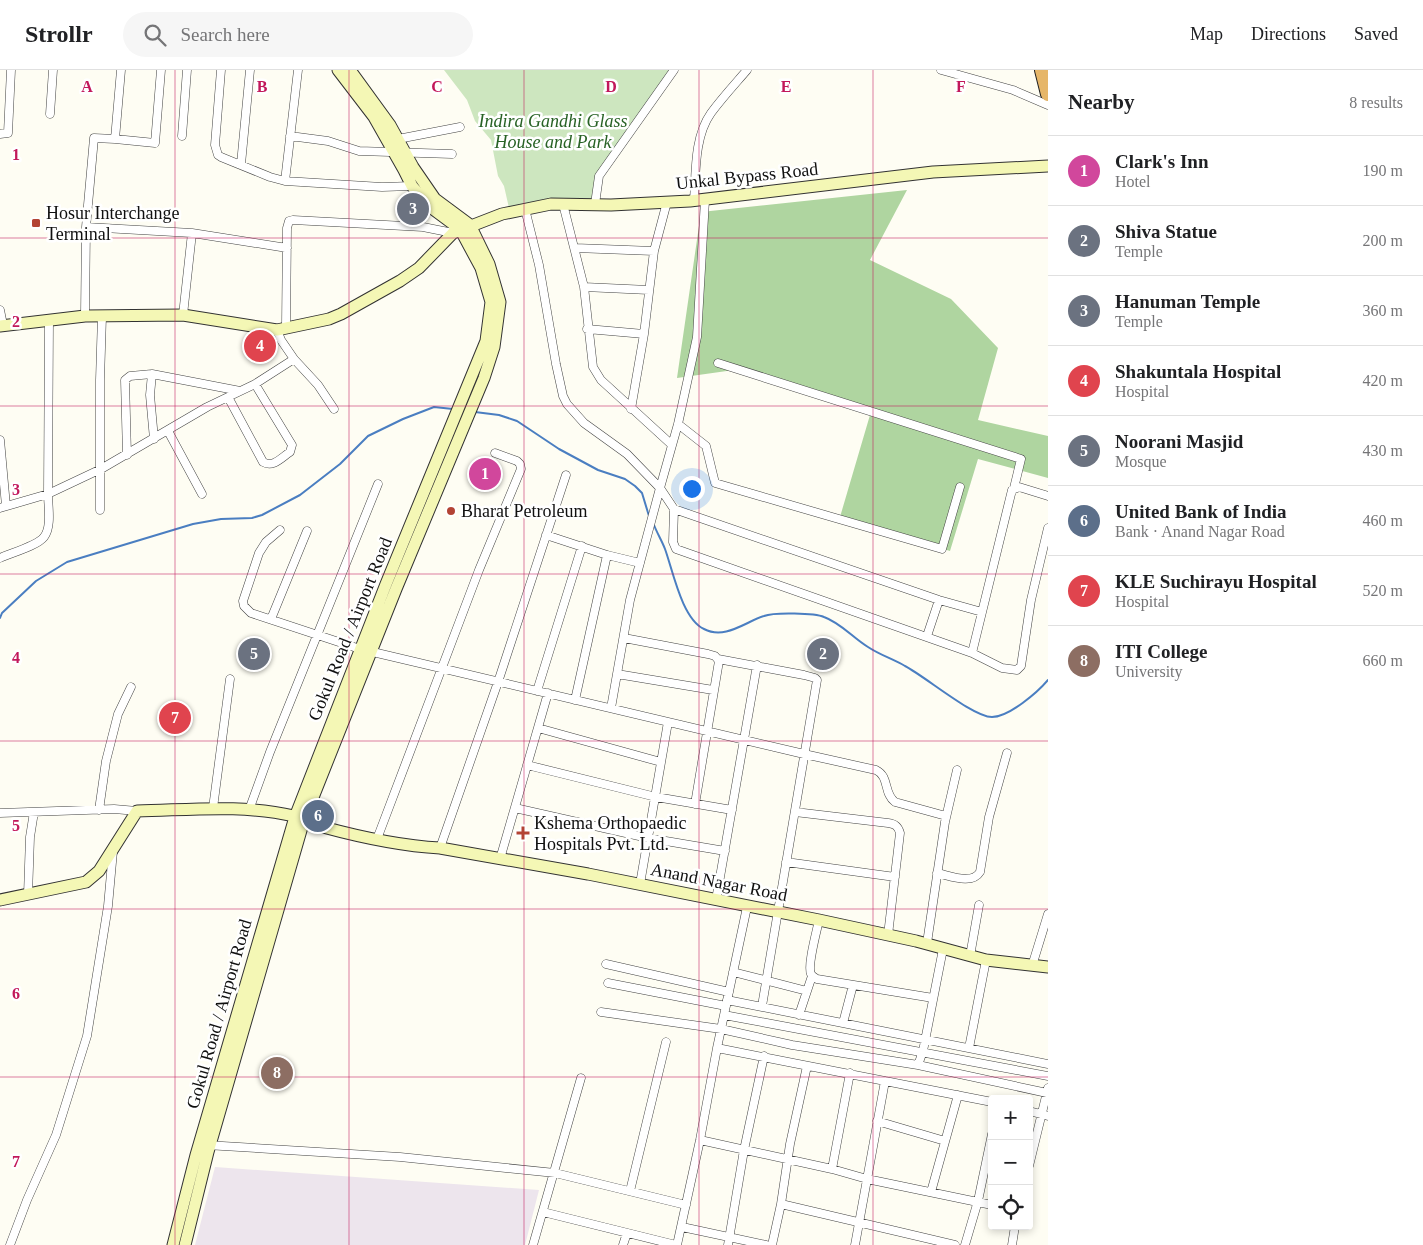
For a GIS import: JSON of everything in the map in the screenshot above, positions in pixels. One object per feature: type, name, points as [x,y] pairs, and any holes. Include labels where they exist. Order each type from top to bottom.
[{"type":"highway","points":[[1042,70],[1048,94]]},
{"type":"main road","name":"Gokul Road / Airport Road","points":[[338,70],[435,199],[461,229],[481,268],[491,302],[490,342],[484,378],[458,424]]},
{"type":"main road","name":"Gokul Road / Airport Road","points":[[350,70],[398,139],[399,152],[412,186],[429,206],[461,229]]},
{"type":"main road","name":"Unkal Bypass Road","points":[[461,229],[502,214],[551,204],[700,200],[933,172],[1048,166]]},
{"type":"main road","points":[[2,326],[85,316],[183,315],[282,329],[329,319],[341,314],[400,281],[419,268],[461,229]]},
{"type":"main road","name":"Gokul Road / Airport Road","points":[[174,1245],[299,818],[458,424],[473,373],[490,342]]},
{"type":"main road","name":"Anand Nagar Road","points":[[137,811],[213,808],[250,810],[299,818],[321,827],[422,847],[440,848],[640,884],[819,920],[926,943],[986,960],[1048,967]]},
{"type":"main road","points":[[0,900],[86,882],[99,871],[137,811]]},
{"type":"main road","name":"Gokul Road / Airport Road","points":[[185,1245],[205,1144]]},
{"type":"street","points":[[0,134],[8,133],[11,70]]},
{"type":"street","points":[[50,114],[53,70]]},
{"type":"street","points":[[115,139],[122,70]]},
{"type":"street","points":[[85,316],[86,227],[94,138],[155,143],[161,70]]},
{"type":"street","points":[[182,136],[187,70]]},
{"type":"street","points":[[221,70],[216,150],[221,157],[270,177],[286,181],[382,187],[412,186]]},
{"type":"street","points":[[241,164],[250,70]]},
{"type":"street","points":[[286,181],[298,70]]},
{"type":"street","points":[[595,204],[599,176],[674,70]]},
{"type":"street","points":[[611,708],[630,600],[678,424],[698,328],[700,200],[698,151],[702,133],[710,114],[746,70]]},
{"type":"street","points":[[941,70],[964,73],[1048,105]]},
{"type":"street","points":[[398,139],[460,127]]},
{"type":"street","points":[[290,136],[328,141],[359,151],[452,154]]},
{"type":"street","points":[[631,409],[644,334],[654,251],[667,202]]},
{"type":"street","points":[[563,204],[584,287],[591,358],[596,373],[631,409],[672,445]]},
{"type":"street","points":[[524,209],[539,265],[563,396],[567,404],[584,423],[627,454],[660,488],[674,509],[673,542],[676,549],[927,636],[972,653],[1002,668],[1017,670],[1021,666],[1031,600],[1048,528]]},
{"type":"street","points":[[334,409],[318,385],[284,345],[282,329],[287,224],[293,220],[461,229]]},
{"type":"street","points":[[86,227],[192,233],[286,248]]},
{"type":"street","points":[[183,315],[192,233]]},
{"type":"street","points":[[575,248],[654,251]]},
{"type":"street","points":[[584,287],[649,290]]},
{"type":"street","points":[[0,310],[2,326]]},
{"type":"street","points":[[100,510],[102,316]]},
{"type":"street","points":[[0,558],[44,538],[48,526],[49,319]]},
{"type":"street","points":[[588,330],[644,334]]},
{"type":"street","points":[[0,440],[3,507],[48,494],[101,470],[207,407],[255,384],[294,359]]},
{"type":"street","points":[[718,363],[1021,458],[1014,488],[1010,493],[972,653]]},
{"type":"street","points":[[127,455],[125,380],[130,376],[152,374],[240,391]]},
{"type":"street","points":[[152,374],[150,395],[154,439]]},
{"type":"street","points":[[228,397],[263,462],[268,465],[273,464],[290,452],[292,445],[255,384]]},
{"type":"street","points":[[678,424],[706,446],[715,483],[942,549],[960,487]]},
{"type":"street","points":[[168,431],[202,494]]},
{"type":"street","points":[[377,838],[479,570],[521,469],[517,461],[495,453]]},
{"type":"street","points":[[440,848],[498,682],[566,475]]},
{"type":"street","points":[[250,810],[270,752],[378,484]]},
{"type":"street","points":[[1014,488],[1019,487],[1048,496]]},
{"type":"street","points":[[674,509],[939,600],[982,612]]},
{"type":"street","points":[[280,530],[266,542],[259,553],[243,601],[246,610],[366,650],[876,770],[882,773],[885,778],[887,791],[890,798],[895,802],[946,816]]},
{"type":"street","points":[[271,619],[308,531]]},
{"type":"street","points":[[546,535],[607,555],[640,563]]},
{"type":"street","points":[[537,691],[582,546]]},
{"type":"street","points":[[575,700],[607,555]]},
{"type":"street","points":[[927,636],[939,600]]},
{"type":"street","points":[[624,638],[708,654],[718,659],[815,678],[817,680],[762,1006]]},
{"type":"street","points":[[695,804],[713,690],[719,664],[718,659]]},
{"type":"street","points":[[716,900],[757,666]]},
{"type":"street","points":[[617,674],[713,690]]},
{"type":"street","points":[[213,808],[230,679]]},
{"type":"street","points":[[99,810],[102,784],[113,733],[118,714],[131,687]]},
{"type":"street","points":[[500,859],[548,693]]},
{"type":"street","points":[[640,884],[668,722]]},
{"type":"street","points":[[538,728],[661,762]]},
{"type":"street","points":[[937,873],[970,879],[977,877],[980,872],[989,817],[1007,753]]},
{"type":"street","points":[[527,765],[656,797],[732,810]]},
{"type":"street","points":[[926,943],[946,816],[957,770]]},
{"type":"street","points":[[515,808],[648,838],[725,851]]},
{"type":"street","points":[[0,813],[99,810],[137,811]]},
{"type":"street","points":[[28,895],[30,837],[34,812]]},
{"type":"street","points":[[796,812],[894,824],[898,828],[900,833],[888,935]]},
{"type":"street","points":[[10,1245],[27,1200],[56,1135],[87,1036],[108,906],[114,847]]},
{"type":"street","points":[[786,862],[895,877]]},
{"type":"street","points":[[970,956],[979,905]]},
{"type":"street","points":[[543,1212],[677,1245],[747,907]]},
{"type":"street","points":[[1032,966],[1048,914]]},
{"type":"street","points":[[800,1015],[812,976],[810,971],[811,963],[819,920]]},
{"type":"street","points":[[918,1065],[923,1051],[943,949]]},
{"type":"street","points":[[969,1048],[986,960]]},
{"type":"street","points":[[606,964],[727,1000]]},
{"type":"street","points":[[733,972],[807,991]]},
{"type":"street","points":[[812,976],[853,985],[934,998]]},
{"type":"street","points":[[608,983],[762,1006],[1048,1064]]},
{"type":"street","points":[[843,1023],[853,985]]},
{"type":"street","points":[[601,1012],[721,1029],[792,1045],[918,1065],[1047,1090],[1045,1115],[1033,1153]]},
{"type":"street","points":[[724,1015],[1048,1076]]},
{"type":"street","points":[[630,1191],[666,1042]]},
{"type":"street","points":[[717,1048],[988,1101]]},
{"type":"street","points":[[728,1245],[744,1150],[764,1056]]},
{"type":"street","points":[[772,1245],[782,1204],[787,1160],[806,1066]]},
{"type":"street","points":[[832,1169],[850,1073]]},
{"type":"street","points":[[533,1245],[581,1078]]},
{"type":"street","points":[[855,1245],[885,1081]]},
{"type":"street","points":[[931,1192],[958,1095]]},
{"type":"street","points":[[877,1122],[945,1141]]},
{"type":"street","points":[[700,1140],[832,1169],[866,1179],[988,1204]]},
{"type":"street","points":[[965,1245],[978,1201],[991,1140]]},
{"type":"street","points":[[205,1144],[400,1157],[555,1173],[686,1205]]},
{"type":"street","points":[[782,1204],[955,1245]]},
{"type":"street","points":[[682,1227],[766,1245]]},
{"type":"street","points":[[1012,1245],[1014,1230]]},
{"type":"street","points":[[624,1245],[627,1233]]},
{"type":"shaded area","points":[[215,1167],[539,1190],[525,1245],[195,1245]]},
{"type":"green space","name":"Indira Gandhi Glass House and Park","points":[[444,70],[670,70],[595,178],[594,200],[526,203],[509,208],[504,186],[498,176],[491,140],[475,121],[467,100]]},
{"type":"green space","points":[[907,190],[870,260],[951,299],[998,348],[978,420],[1048,436],[1048,478],[978,459],[950,551],[840,517],[870,415],[741,369],[677,378],[701,212]]},
{"type":"waterway","points":[[0,618],[2,613],[36,581],[67,562],[193,524],[221,519],[252,518],[262,515],[300,495],[340,464],[368,436],[434,407],[453,409]]},
{"type":"waterway","points":[[475,412],[499,415],[517,421],[559,449],[598,470],[625,479],[642,493],[649,516]]},
{"type":"waterway","points":[[654,525],[665,549],[684,605],[696,624],[704,629],[712,632],[727,631],[764,616],[776,614],[804,614],[824,617],[836,623],[873,650],[914,671],[973,711],[992,717],[1007,713],[1015,708],[1048,680]]},
{"type":"place","name":"Hanuman Temple","points":[[413,209]]},
{"type":"place","name":"Hosur Interchange Terminal","points":[[36,223]]},
{"type":"place","name":"Shakuntala Hospital","points":[[260,346]]},
{"type":"place","name":"Clark's Inn","points":[[485,474]]},
{"type":"place","name":"Bharat Petroleum","points":[[451,511]]},
{"type":"place","name":"Noorani Masjid","points":[[254,654]]},
{"type":"place","name":"Shiva Statue","points":[[823,654]]},
{"type":"place","name":"KLE Suchirayu Hospital","points":[[175,718]]},
{"type":"place","name":"United Bank of India","points":[[318,816]]},
{"type":"place","name":"Kshema Orthopaedic Hospitals Pvt. Ltd.","points":[[523,833]]},
{"type":"place","name":"ITI College","points":[[277,1073]]}]
